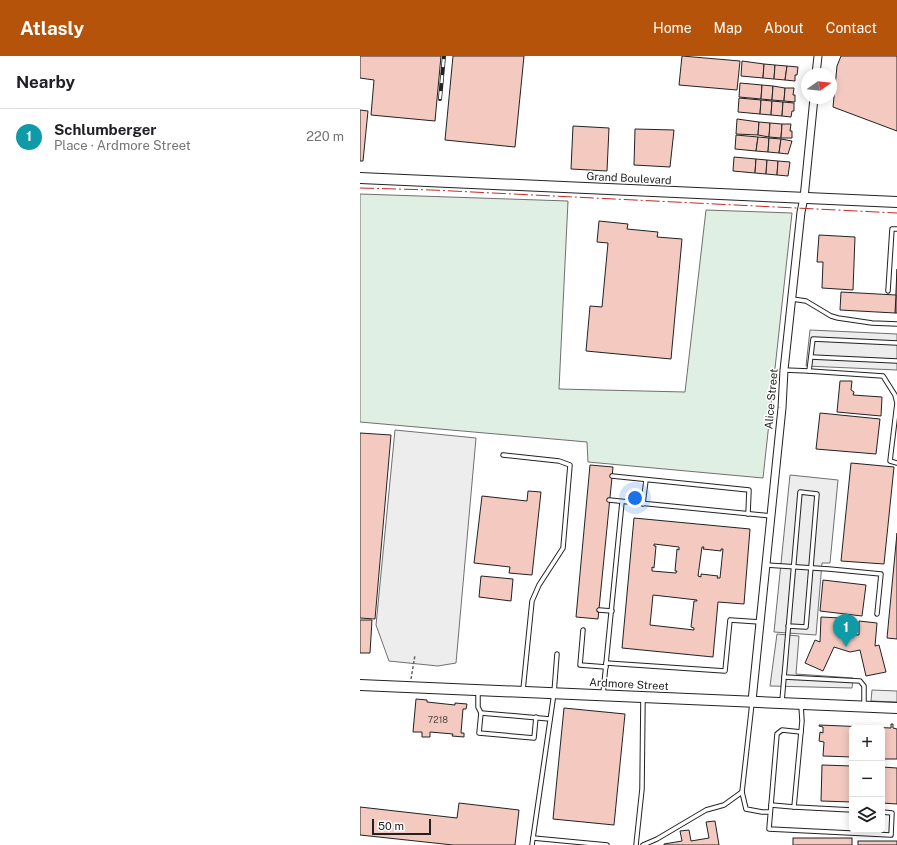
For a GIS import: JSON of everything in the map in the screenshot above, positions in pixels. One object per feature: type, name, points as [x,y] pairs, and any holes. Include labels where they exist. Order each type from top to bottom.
[{"type":"street","points":[[817,68],[818,56]]},
{"type":"street","name":"Alice Street","points":[[752,702],[784,370],[813,104]]},
{"type":"street","name":"Grand Boulevard","points":[[360,178],[897,202]]},
{"type":"street","name":"Ardmore Street","points":[[360,685],[897,708]]},
{"type":"lane","points":[[888,291],[892,229],[897,229]]},
{"type":"lane","points":[[792,300],[806,301],[831,316],[838,318],[872,323],[897,324]]},
{"type":"lane","points":[[809,371],[813,339],[897,343]]},
{"type":"lane","points":[[811,357],[897,361]]},
{"type":"lane","points":[[784,370],[883,376],[895,395],[897,403],[890,461],[897,463]]},
{"type":"lane","points":[[503,455],[559,461],[570,465],[563,548],[539,585],[532,600],[523,692]]},
{"type":"lane","points":[[612,476],[750,490],[748,514]]},
{"type":"lane","points":[[643,504],[646,480]]},
{"type":"lane","points":[[782,703],[788,626],[793,566],[800,492],[818,494],[806,627],[788,626]]},
{"type":"lane","points":[[609,500],[771,516]]},
{"type":"lane","points":[[603,695],[622,502]]},
{"type":"lane","points":[[766,565],[811,567],[881,574],[877,614]]},
{"type":"lane","points":[[599,610],[612,611]]},
{"type":"lane","points":[[583,630],[580,665],[725,671],[730,620],[760,622]]},
{"type":"lane","points":[[532,845],[554,693],[557,654]]},
{"type":"lane","points":[[784,677],[860,681],[864,686],[864,707]]},
{"type":"lane","points":[[478,690],[478,707],[481,713],[479,733],[534,738],[536,717]]},
{"type":"lane","points":[[636,845],[642,789],[644,697]]},
{"type":"lane","points":[[752,702],[742,792],[746,809],[770,812]]},
{"type":"lane","points":[[794,807],[802,721],[801,704]]},
{"type":"lane","points":[[481,713],[550,719]]},
{"type":"lane","points":[[801,732],[782,730],[777,734],[769,829],[849,833]]},
{"type":"lane","points":[[643,845],[657,839],[706,810],[724,805],[742,792]]},
{"type":"lane","points":[[771,806],[849,810]]},
{"type":"lane","points":[[850,833],[891,835],[892,813],[885,812]]},
{"type":"lane","points":[[533,838],[607,845]]},
{"type":"path","points":[[410,687],[414,655]]},
{"type":"green space","points":[[360,194],[568,201],[559,389],[685,392],[706,210],[792,213],[763,478],[588,462],[587,442],[360,422]]},
{"type":"shaded area","points":[[810,330],[897,334],[897,370],[806,366]]},
{"type":"shaded area","points":[[395,430],[476,438],[456,663],[438,666],[389,661],[376,625]]},
{"type":"shaded area","points":[[790,475],[838,480],[830,563],[822,563],[816,635],[774,632]]},
{"type":"shaded area","points":[[777,634],[799,636],[796,674],[853,678],[852,688],[770,686]]},
{"type":"shaded area","points":[[872,690],[897,691],[897,702],[871,701]]},
{"type":"building","points":[[360,56],[441,56],[435,121],[371,115],[374,80],[360,78]]},
{"type":"building","points":[[453,56],[524,56],[515,147],[445,140]]},
{"type":"building","points":[[682,56],[740,61],[737,90],[679,85]]},
{"type":"building","points":[[841,56],[897,56],[897,131],[833,107],[833,104],[837,104],[837,66]]},
{"type":"building","points":[[742,61],[764,64],[763,78],[741,76]]},
{"type":"building","points":[[764,64],[775,65],[774,79],[763,78]]},
{"type":"building","points":[[775,65],[787,66],[785,80],[774,79]]},
{"type":"building","points":[[787,66],[798,67],[797,75],[795,75],[795,81],[785,80]]},
{"type":"building","points":[[740,83],[762,85],[761,99],[739,97]]},
{"type":"building","points":[[762,85],[773,86],[772,100],[761,99]]},
{"type":"building","points":[[773,86],[785,88],[784,101],[772,100]]},
{"type":"building","points":[[785,88],[794,88],[793,95],[795,95],[795,102],[784,101]]},
{"type":"building","points":[[739,98],[761,100],[760,114],[738,112]]},
{"type":"building","points":[[761,100],[772,101],[771,115],[760,114]]},
{"type":"building","points":[[772,101],[783,102],[782,116],[771,115]]},
{"type":"building","points":[[783,102],[794,103],[794,111],[792,111],[791,117],[782,116]]},
{"type":"building","points":[[360,110],[368,111],[363,161],[360,161]]},
{"type":"building","points":[[737,119],[759,122],[758,135],[736,134]]},
{"type":"building","points":[[759,122],[770,123],[769,137],[758,135]]},
{"type":"building","points":[[770,123],[782,124],[781,138],[769,137]]},
{"type":"building","points":[[782,124],[791,124],[790,131],[792,131],[792,138],[781,138]]},
{"type":"building","points":[[573,126],[609,128],[607,171],[571,169]]},
{"type":"building","points":[[635,129],[674,130],[670,167],[634,165]]},
{"type":"building","points":[[736,135],[758,137],[756,151],[735,149]]},
{"type":"building","points":[[758,137],[769,138],[768,152],[756,151]]},
{"type":"building","points":[[769,138],[781,139],[779,153],[768,152]]},
{"type":"building","points":[[781,139],[792,141],[788,154],[779,153]]},
{"type":"building","points":[[734,157],[756,159],[755,173],[733,171]]},
{"type":"building","points":[[756,159],[767,160],[766,174],[755,173]]},
{"type":"building","points":[[767,160],[778,161],[777,175],[766,174]]},
{"type":"building","points":[[778,161],[790,162],[788,176],[777,175]]},
{"type":"building","points":[[599,221],[628,224],[627,229],[658,232],[657,237],[682,239],[671,359],[586,351],[590,306],[602,307],[608,243],[597,242]]},
{"type":"building","points":[[819,235],[855,237],[853,290],[822,288],[823,262],[817,262]]},
{"type":"building","points":[[897,269],[897,313],[895,313]]},
{"type":"building","points":[[841,292],[896,295],[895,313],[840,310]]},
{"type":"building","points":[[840,381],[852,381],[851,390],[854,392],[853,395],[882,397],[881,416],[837,412]]},
{"type":"building","points":[[820,413],[880,419],[876,454],[816,449]]},
{"type":"building","points":[[360,433],[391,435],[375,619],[360,618]]},
{"type":"building","points":[[851,463],[894,467],[884,564],[841,561]]},
{"type":"building","points":[[590,465],[613,467],[598,619],[576,617]]},
{"type":"building","points":[[528,491],[541,492],[532,575],[509,573],[510,567],[474,563],[482,496],[527,501]]},
{"type":"building","points":[[634,518],[750,529],[744,604],[718,602],[713,657],[622,648]],"holes":[[[654,544],[679,547],[679,550],[677,549],[676,573],[652,571],[652,567],[654,568],[656,546],[654,546]],[[702,547],[704,547],[703,549],[721,551],[721,549],[723,549],[720,578],[717,578],[718,576],[701,574],[701,577],[698,576]],[[653,595],[697,600],[694,601],[691,627],[694,628],[694,630],[650,625]]]},
{"type":"building","points":[[897,533],[897,639],[887,638]]},
{"type":"building","points":[[481,576],[513,579],[511,601],[479,597]]},
{"type":"building","points":[[823,580],[866,585],[862,616],[820,611]]},
{"type":"building","points":[[821,617],[840,618],[839,634],[859,635],[859,621],[877,623],[875,646],[879,645],[886,672],[866,676],[860,650],[850,652],[834,647],[823,671],[805,663],[815,640],[820,642]]},
{"type":"building","points":[[360,620],[372,620],[370,653],[360,653]]},
{"type":"building","points":[[416,699],[427,700],[427,702],[455,705],[455,703],[467,704],[466,709],[463,709],[461,733],[464,733],[464,737],[452,736],[453,734],[430,732],[430,737],[422,737],[422,732],[413,732]]},
{"type":"building","points":[[564,708],[625,714],[614,825],[553,819]]},
{"type":"building","points":[[891,724],[893,724],[893,728],[897,729],[897,759],[885,759],[885,728],[891,728]]},
{"type":"building","points":[[819,725],[849,726],[849,757],[823,756],[824,742],[819,741],[820,732],[823,733],[823,727]]},
{"type":"building","points":[[822,765],[849,766],[849,802],[821,801]]},
{"type":"building","points":[[885,767],[897,768],[897,804],[885,803]]},
{"type":"building","points":[[459,803],[519,810],[515,845],[453,845],[360,835],[360,807],[457,818]]},
{"type":"building","points":[[715,821],[719,845],[664,845],[682,841],[680,831],[689,830],[691,841],[709,838],[706,822]]},
{"type":"building","points":[[793,838],[852,838],[852,845],[793,845]]},
{"type":"building","points":[[858,841],[897,841],[897,845],[858,845]]},
{"type":"railway","points":[[440,99],[444,56]]},
{"type":"power","points":[[360,188],[432,190],[897,213]]},
{"type":"place","name":"Schlumberger","points":[[846,647]]}]
